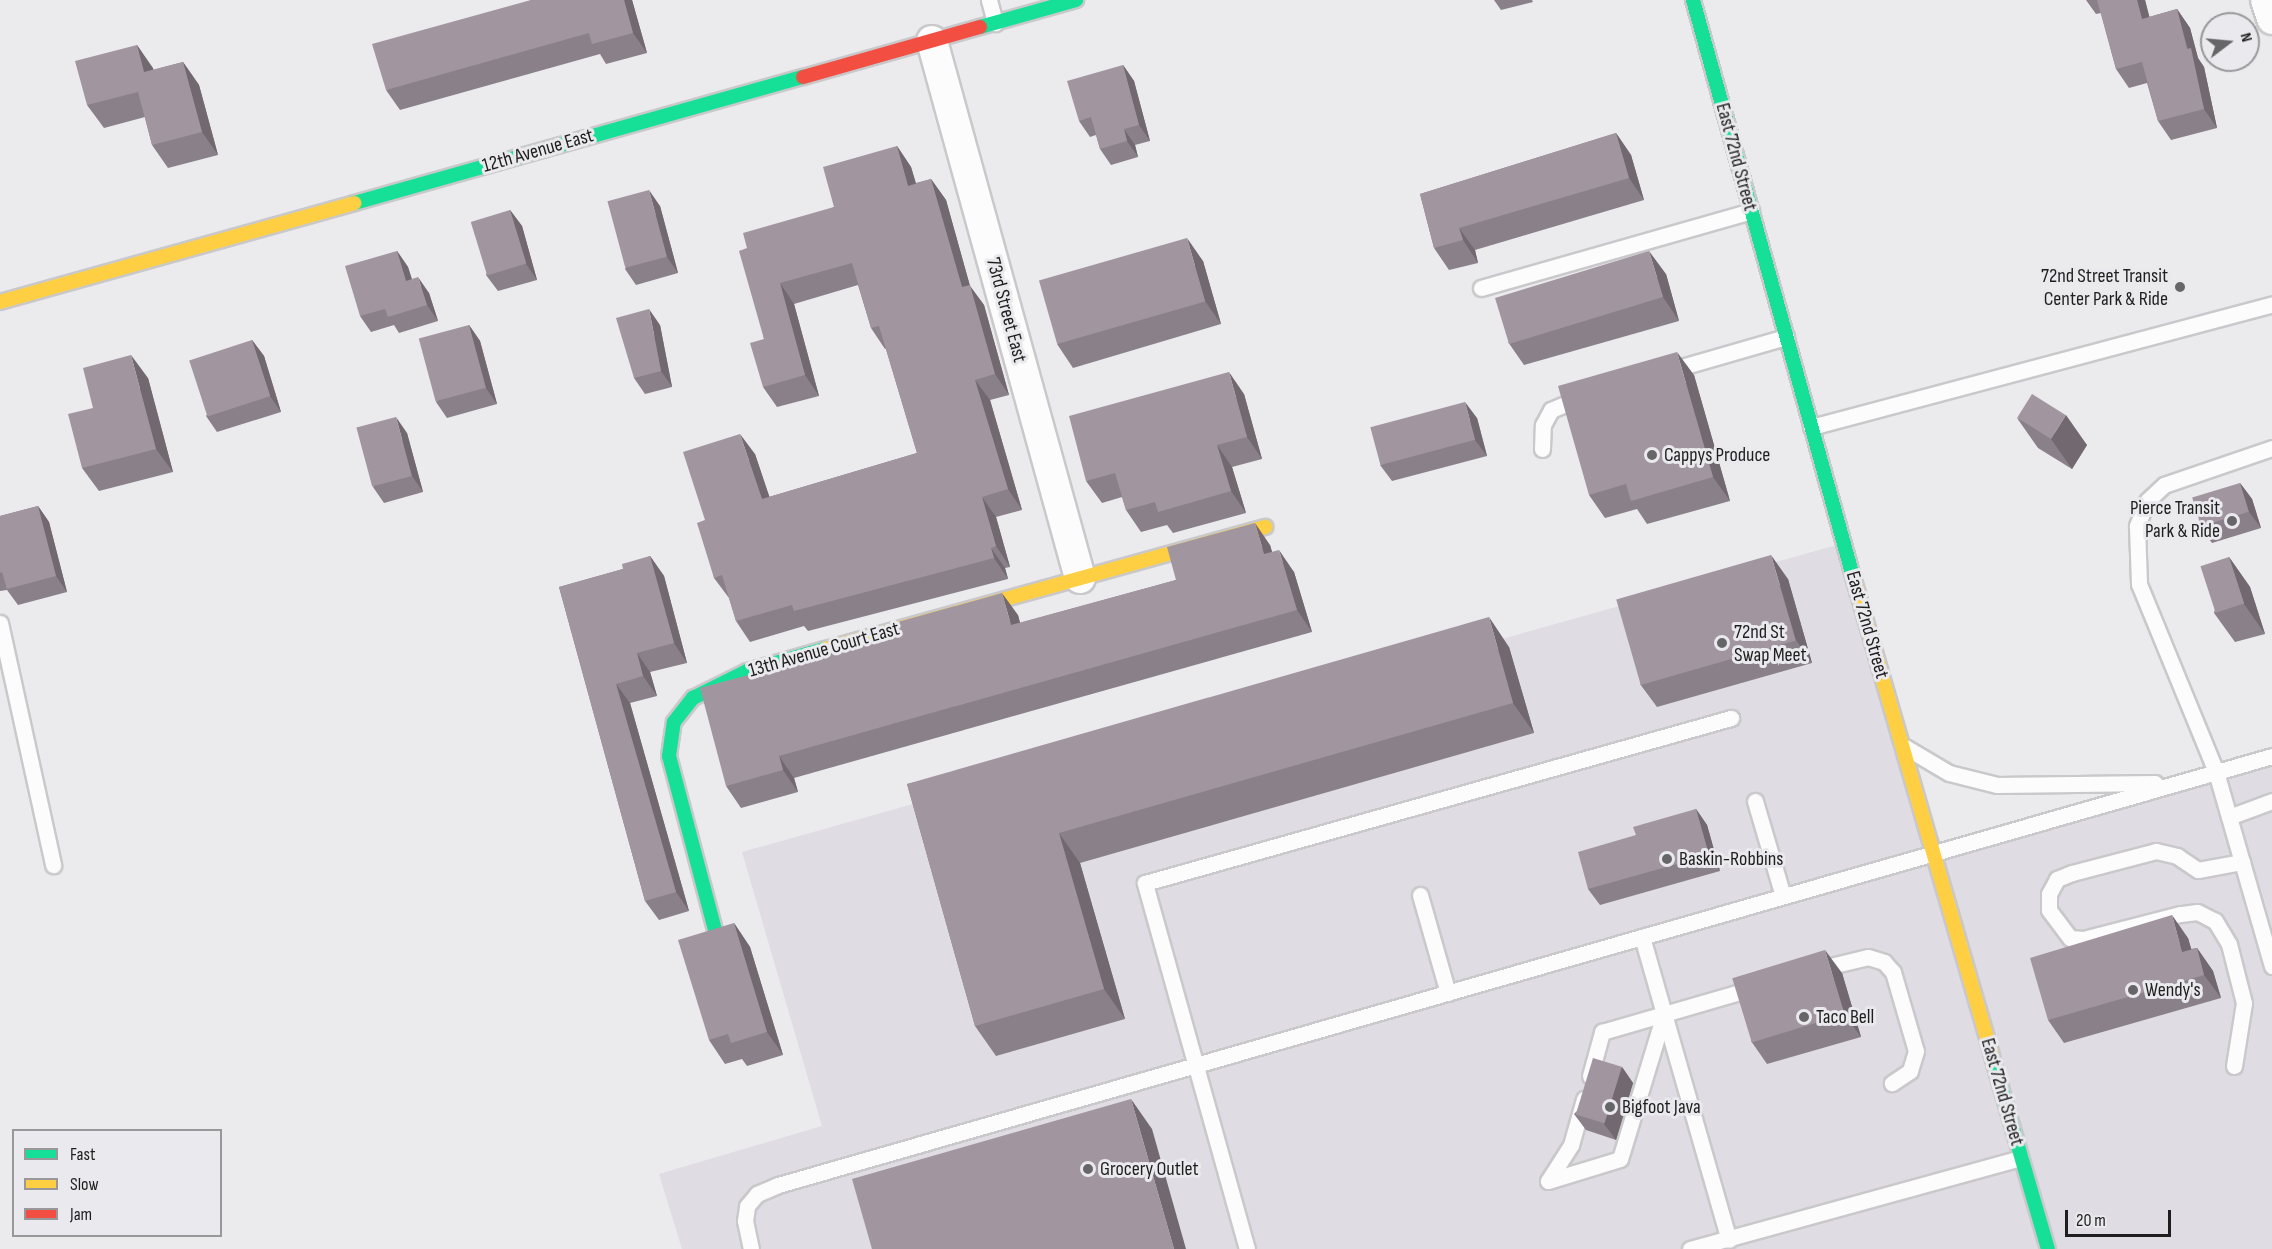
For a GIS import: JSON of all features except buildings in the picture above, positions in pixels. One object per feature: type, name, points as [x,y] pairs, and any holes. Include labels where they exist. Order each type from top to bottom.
[{"type":"street","name":"12th Avenue East","points":[[0,302],[1076,0]]},
{"type":"street","name":"East 72nd Street","points":[[1693,0],[1811,427],[2048,1249]]},
{"type":"street","points":[[2266,0],[2272,19]]},
{"type":"street","name":"73rd Street East","points":[[932,41],[1080,578]]},
{"type":"street","name":"13th Avenue Court East","points":[[715,930],[669,756],[674,722],[693,698],[747,671],[1265,527]]},
{"type":"lane","points":[[988,0],[995,23]]},
{"type":"lane","points":[[1481,288],[1751,211]]},
{"type":"lane","points":[[1811,427],[2272,304]]},
{"type":"lane","points":[[1650,376],[1786,337]]},
{"type":"lane","points":[[1542,449],[1543,425],[1551,410],[1594,393]]},
{"type":"lane","points":[[2272,448],[2164,485],[2147,501],[2137,526],[2139,584],[2216,772],[2272,966]]},
{"type":"lane","points":[[0,623],[53,864]]},
{"type":"lane","points":[[1247,1249],[1145,883],[1731,718]]},
{"type":"lane","points":[[1902,746],[1949,772],[1997,785],[2176,783]]},
{"type":"lane","points":[[751,1249],[745,1211],[752,1198],[765,1190],[2272,756]]},
{"type":"lane","points":[[1755,801],[1783,896]]},
{"type":"lane","points":[[2229,817],[2272,801]]},
{"type":"lane","points":[[2234,1066],[2244,1003],[2229,944],[2215,921],[2197,912],[2180,914],[2083,939],[2070,938],[2049,910],[2049,894],[2057,879],[2156,851],[2177,856],[2198,870],[2242,862]]},
{"type":"lane","points":[[1420,896],[1448,993]]},
{"type":"lane","points":[[1642,937],[1729,1240]]},
{"type":"lane","points":[[1799,975],[1863,957],[1878,959],[1888,967],[1916,1051],[1910,1071],[1892,1083]]},
{"type":"lane","points":[[1664,1014],[1620,1159],[1548,1181],[1571,1144],[1602,1032],[1776,981]]},
{"type":"lane","points":[[1690,1249],[1752,1234],[2021,1158]]},
{"type":"lane","points":[[1752,1234],[1756,1249]]},
{"type":"shaded area","points":[[1844,543],[1934,853],[2272,756],[2272,1249],[682,1249],[659,1174],[822,1126],[742,852]]},
{"type":"traffic: fast","points":[[980,27],[1076,0]]},
{"type":"traffic: fast","points":[[1693,0],[1854,580]]},
{"type":"traffic: fast","points":[[354,203],[803,77]]},
{"type":"traffic: fast","points":[[715,930],[669,756],[674,722],[693,698],[747,671],[825,649]]},
{"type":"traffic: fast","points":[[1991,1053],[2048,1249]]},
{"type":"traffic: slow","points":[[0,302],[354,203]]},
{"type":"traffic: slow","points":[[825,649],[1265,527]]},
{"type":"traffic: slow","points":[[1854,580],[1991,1053]]},
{"type":"traffic: jam","points":[[803,77],[980,27]]},
{"type":"place","name":"72nd Street Transit Center Park & Ride","points":[[2180,287]]},
{"type":"place","name":"Cappys Produce","points":[[1652,455]]},
{"type":"place","name":"Pierce Transit Park & Ride","points":[[2232,521]]},
{"type":"place","name":"72nd St Swap Meet","points":[[1722,643]]},
{"type":"place","name":"Baskin-Robbins","points":[[1667,859]]},
{"type":"place","name":"Wendy's","points":[[2133,990]]},
{"type":"place","name":"Taco Bell","points":[[1804,1017]]},
{"type":"place","name":"Bigfoot Java","points":[[1610,1107]]},
{"type":"place","name":"Grocery Outlet","points":[[1088,1169]]}]
